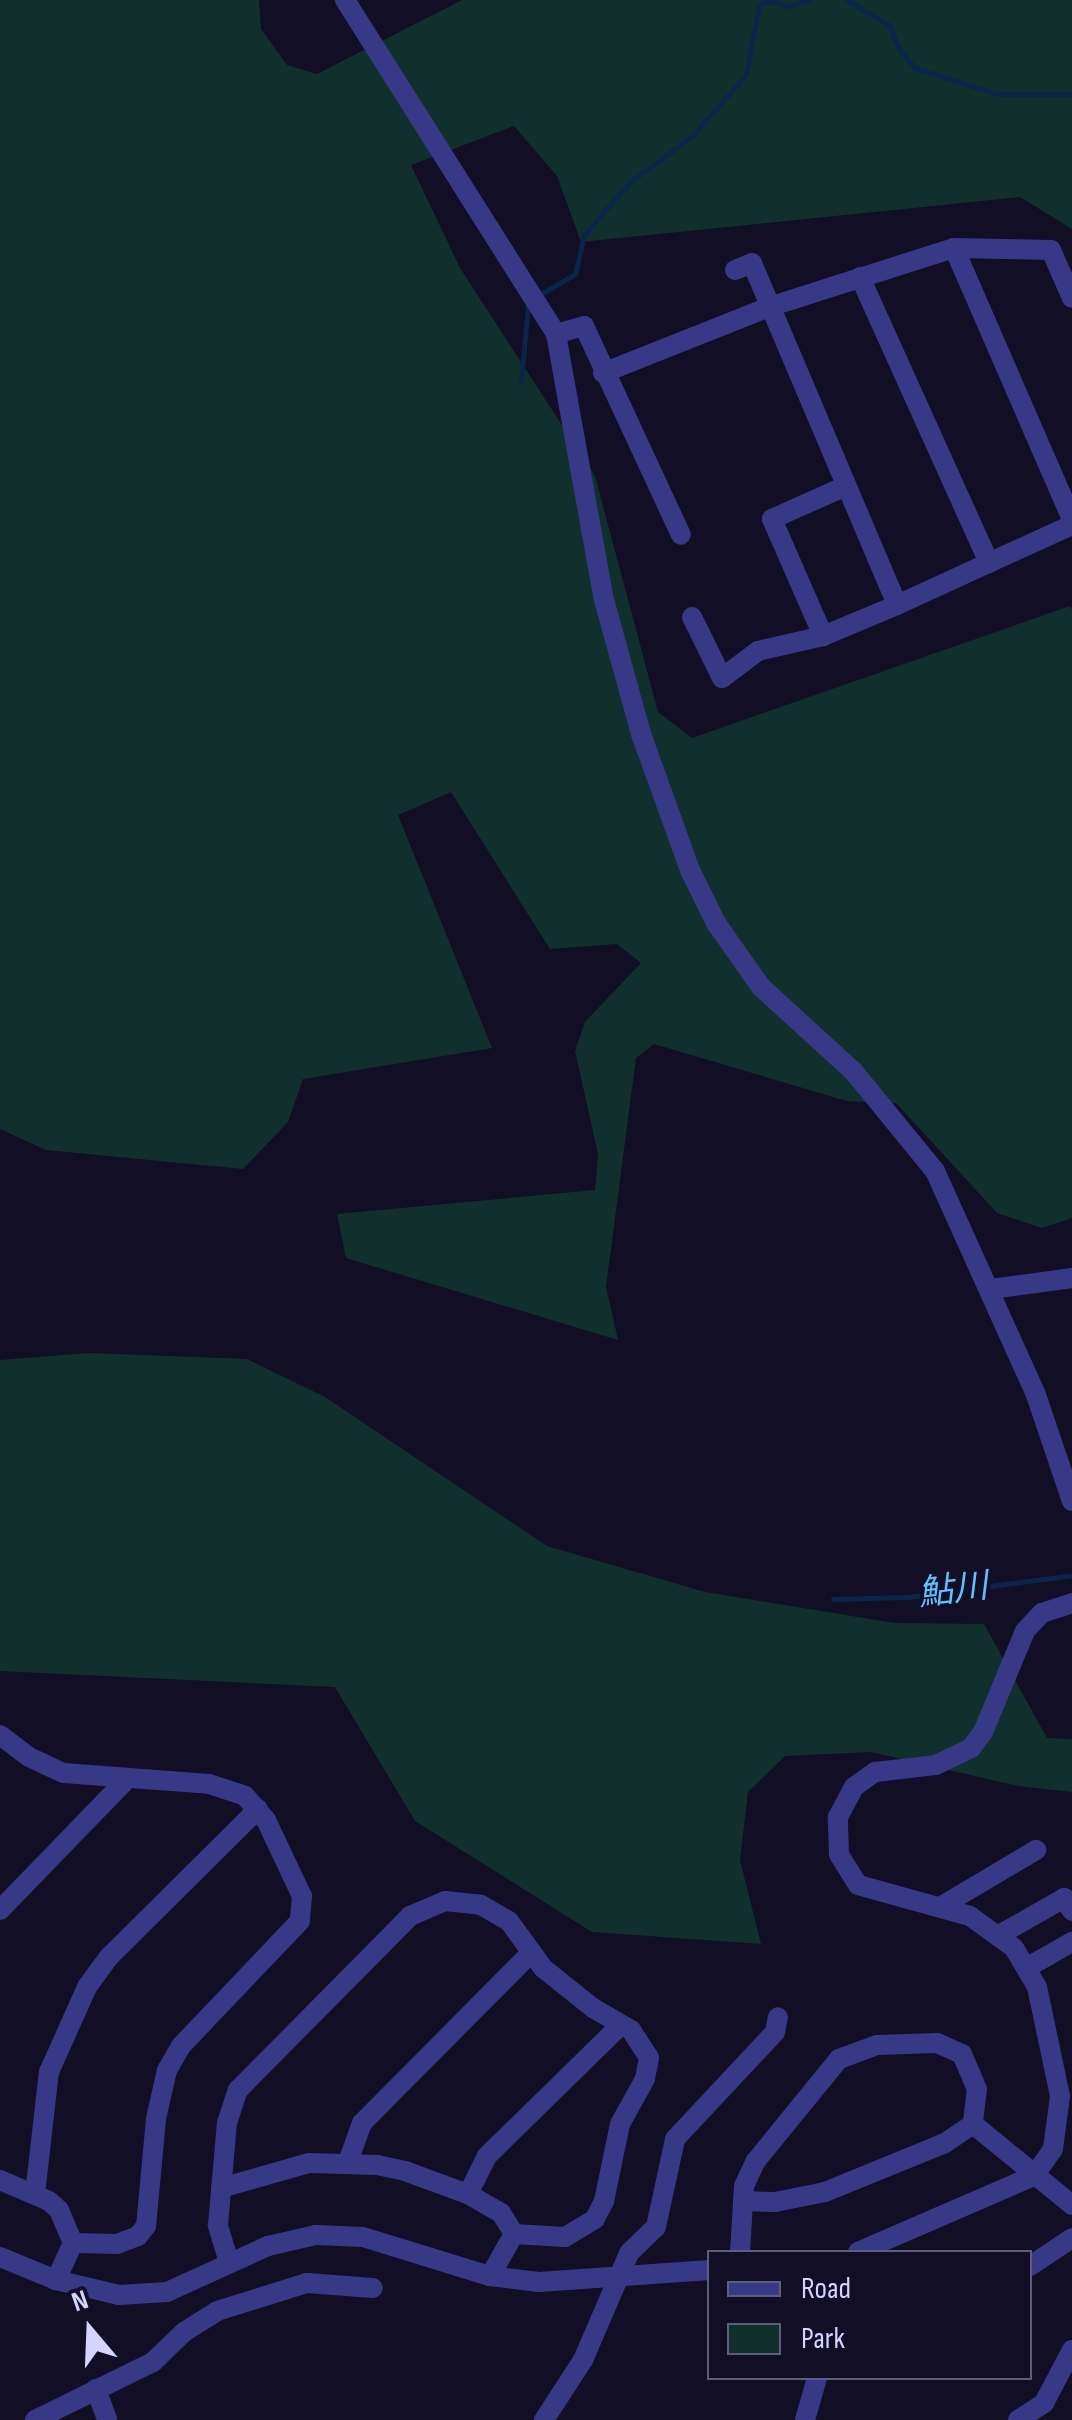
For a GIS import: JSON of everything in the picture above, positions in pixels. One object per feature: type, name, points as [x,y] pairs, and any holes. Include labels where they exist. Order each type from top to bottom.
[{"type":"street","points":[[345,0],[556,334],[604,596],[641,734],[690,870],[716,922],[761,987],[854,1072],[935,1171],[1035,1392],[1072,1501]]},
{"type":"street","points":[[692,617],[722,678],[758,651],[823,636],[1072,522],[954,248]]},
{"type":"street","points":[[604,373],[769,307],[954,248],[1051,250],[1072,298]]},
{"type":"street","points":[[735,270],[752,263],[897,605]]},
{"type":"street","points":[[860,278],[989,563]]},
{"type":"street","points":[[556,334],[584,326],[680,535]]},
{"type":"street","points":[[823,636],[768,511],[846,486]]},
{"type":"street","points":[[990,1289],[1072,1278]]},
{"type":"street","points":[[863,2250],[1034,2176],[1053,2149],[1060,2096],[1044,2014],[1028,1967],[1001,1934],[970,1916],[870,1891],[849,1876],[837,1843],[842,1806],[854,1787],[876,1772],[936,1765],[971,1748],[983,1732],[1025,1630],[1042,1613],[1072,1603]]},
{"type":"street","points":[[2,1741],[64,1774],[208,1784],[245,1796],[258,1808],[302,1896],[300,1921],[181,2046],[168,2070],[156,2119],[146,2226],[138,2236],[117,2244],[73,2242]]},
{"type":"street","points":[[0,1910],[126,1780]]},
{"type":"street","points":[[35,2194],[49,2072],[87,1987],[110,1957],[258,1808]]},
{"type":"street","points":[[940,1907],[1036,1850]]},
{"type":"street","points":[[1001,1934],[1064,1898],[1072,1912]]},
{"type":"street","points":[[230,2262],[219,2235],[221,2188],[229,2110],[244,2081],[410,1916],[445,1901],[481,1905],[509,1921],[531,1953],[567,1990],[641,2039],[649,2058],[648,2069],[620,2124],[601,2210],[586,2227],[565,2237],[514,2234]]},
{"type":"street","points":[[1028,1967],[1072,1942]]},
{"type":"street","points":[[348,2162],[362,2123],[531,1953]]},
{"type":"street","points":[[544,2420],[582,2360],[629,2253],[656,2227],[675,2140],[775,2032],[778,2018]]},
{"type":"street","points":[[468,2194],[488,2156],[622,2025]]},
{"type":"street","points":[[740,2250],[743,2201],[755,2162],[839,2059],[864,2047],[937,2044],[962,2054],[977,2089],[973,2124],[944,2144],[826,2192],[775,2202],[743,2201]]},
{"type":"street","points":[[973,2124],[1072,2205]]},
{"type":"street","points":[[221,2188],[286,2166],[348,2162],[405,2172],[468,2194],[500,2213],[514,2234]]},
{"type":"street","points":[[0,2180],[35,2194],[59,2210],[73,2242],[56,2280]]},
{"type":"street","points":[[0,2257],[94,2292],[144,2295],[191,2284],[230,2262],[292,2238],[340,2234],[398,2245],[490,2276],[539,2282],[707,2270]]},
{"type":"street","points":[[490,2276],[514,2234]]},
{"type":"street","points":[[1032,2265],[1072,2238]]},
{"type":"street","points":[[35,2420],[154,2362],[184,2332],[218,2311],[306,2283],[373,2288]]},
{"type":"street","points":[[1018,2420],[1044,2403],[1072,2350]]},
{"type":"street","points":[[805,2420],[816,2380]]},
{"type":"street","points":[[96,2389],[107,2420]]},
{"type":"green space","points":[[0,0],[259,0],[261,29],[287,65],[317,74],[462,0],[1072,0],[1072,229],[1020,197],[581,242],[557,176],[514,126],[411,165],[460,268],[595,476],[658,712],[692,738],[1070,606],[1072,1218],[1042,1228],[997,1213],[896,1103],[847,1101],[654,1044],[636,1058],[606,1287],[618,1340],[346,1258],[337,1214],[595,1190],[598,1154],[575,1051],[585,1022],[641,963],[617,944],[550,949],[451,792],[398,815],[492,1048],[303,1079],[288,1122],[243,1169],[46,1150],[0,1129]]},
{"type":"green space","points":[[88,1353],[247,1359],[325,1397],[547,1546],[705,1592],[894,1623],[984,1624],[1047,1738],[1072,1739],[1072,1792],[1018,1786],[871,1752],[785,1756],[748,1792],[740,1860],[761,1944],[592,1932],[415,1821],[335,1687],[0,1671],[0,1360]]},
{"type":"waterway","points":[[539,295],[575,274],[584,235],[613,201],[633,180],[692,136],[746,75],[759,5],[768,1],[790,6],[809,0]]},
{"type":"waterway","points":[[847,0],[889,25],[899,49],[915,68],[998,94],[1072,94]]},
{"type":"waterway","points":[[521,382],[528,305]]},
{"type":"waterway","name":"鮎川","points":[[833,1599],[908,1597],[1072,1575]]}]
